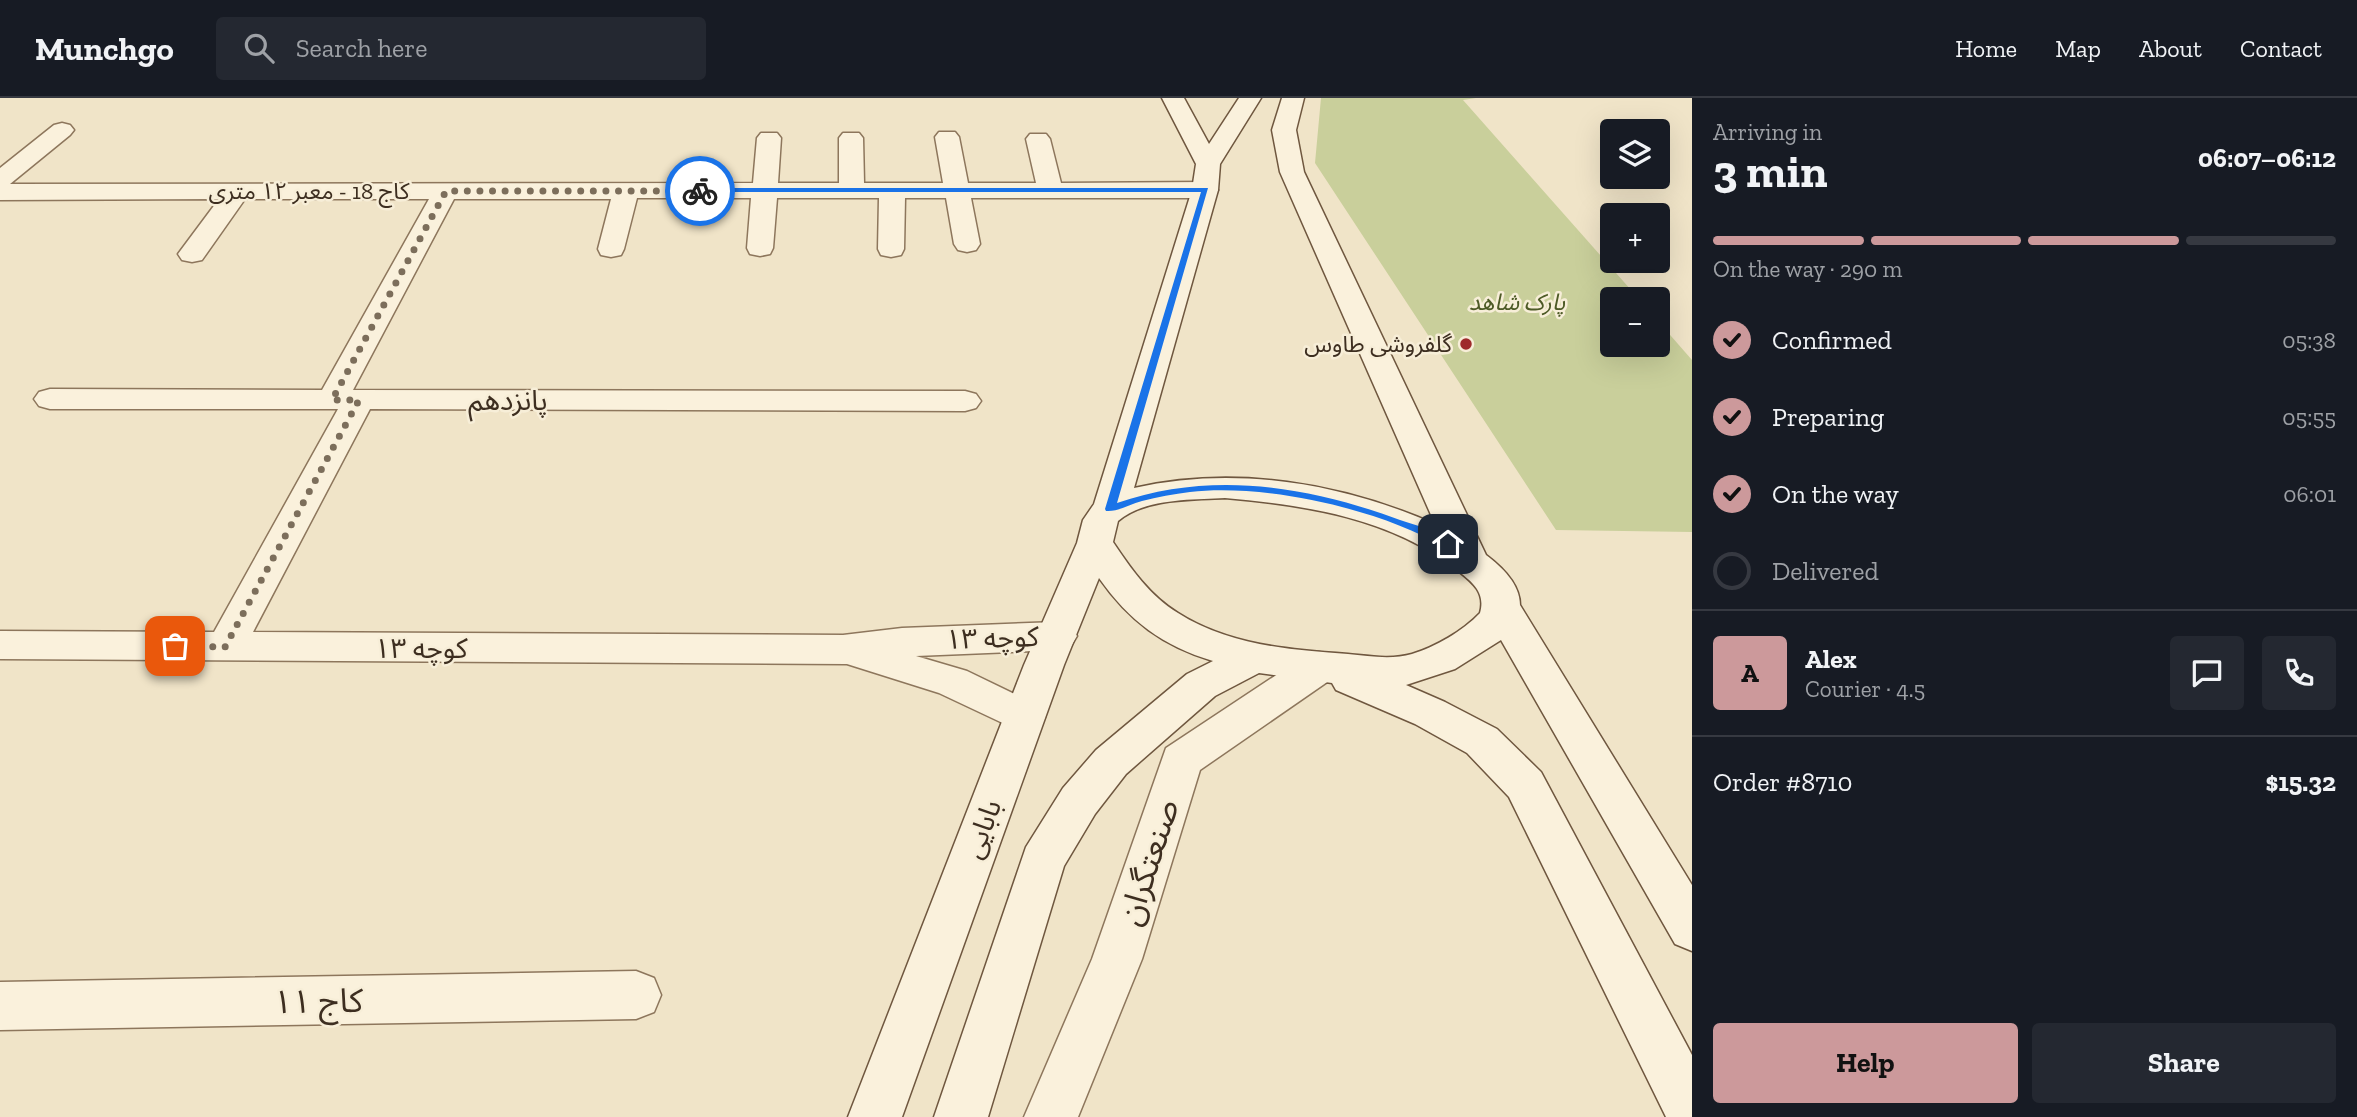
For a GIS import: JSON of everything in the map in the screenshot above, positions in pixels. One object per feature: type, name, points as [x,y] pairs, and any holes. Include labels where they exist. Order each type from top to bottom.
[{"type":"street","points":[[1173,98],[1207,177]]},
{"type":"street","name":"بابایی","points":[[875,1117],[1024,717],[1102,526],[1207,177],[1250,98]]},
{"type":"street","points":[[1293,98],[1284,130],[1292,172],[1471,560]]},
{"type":"street","points":[[0,180],[62,130]]},
{"type":"street","points":[[947,137],[967,244]]},
{"type":"street","points":[[760,248],[769,138]]},
{"type":"street","points":[[851,138],[852,190]]},
{"type":"street","points":[[1038,139],[1050,190]]},
{"type":"street","name":"کاج 18 - معبر ۱۲ متری","points":[[0,192],[1050,190],[1207,177]]},
{"type":"street","points":[[891,249],[892,190]]},
{"type":"street","points":[[192,254],[237,191]]},
{"type":"street","points":[[225,647],[446,191]]},
{"type":"street","points":[[611,249],[626,191]]},
{"type":"street","name":"پانزدهم","points":[[50,399],[965,401]]},
{"type":"street","points":[[1225,487],[1294,494],[1368,512],[1434,536],[1471,560],[1500,592],[1501,606],[1497,618],[1474,640],[1443,659],[1395,672],[1319,667],[1253,659],[1175,631],[1125,590],[1102,526],[1139,499],[1189,489],[1225,487]]},
{"type":"street","points":[[1501,606],[1692,929]]},
{"type":"street","name":"کوچه ۱۳","points":[[0,645],[843,650],[902,642],[1057,636]]},
{"type":"street","name":"کوچه ۱۳","points":[[843,650],[953,681],[1024,717]]},
{"type":"street","points":[[961,1117],[1042,861],[1079,801],[1111,762],[1201,685],[1253,659]]},
{"type":"street","points":[[1319,667],[1430,713],[1482,741],[1525,785],[1692,1111]]},
{"type":"street","name":"صنعتگران","points":[[1051,1117],[1117,959],[1181,760],[1319,667]]},
{"type":"street","name":"کاج ۱۱","points":[[0,1006],[636,995]]},
{"type":"green space","name":"پارک شاهد","points":[[1321,98],[1476,98],[1463,100],[1600,255],[1600,273],[1616,273],[1628,287],[1600,287],[1600,357],[1670,357],[1670,335],[1692,360],[1692,532],[1556,530],[1315,163]]},
{"type":"way so far","points":[[175,646],[225,647],[359,400],[332,400],[446,191],[700,191]]},
{"type":"place","name":"گلفروشی طاوس","points":[[1466,344]]},
{"type":"route","points":[[700,191],[1205,190],[1110,509],[1139,499],[1189,489],[1261,489],[1368,512],[1434,536],[1448,544]]}]
